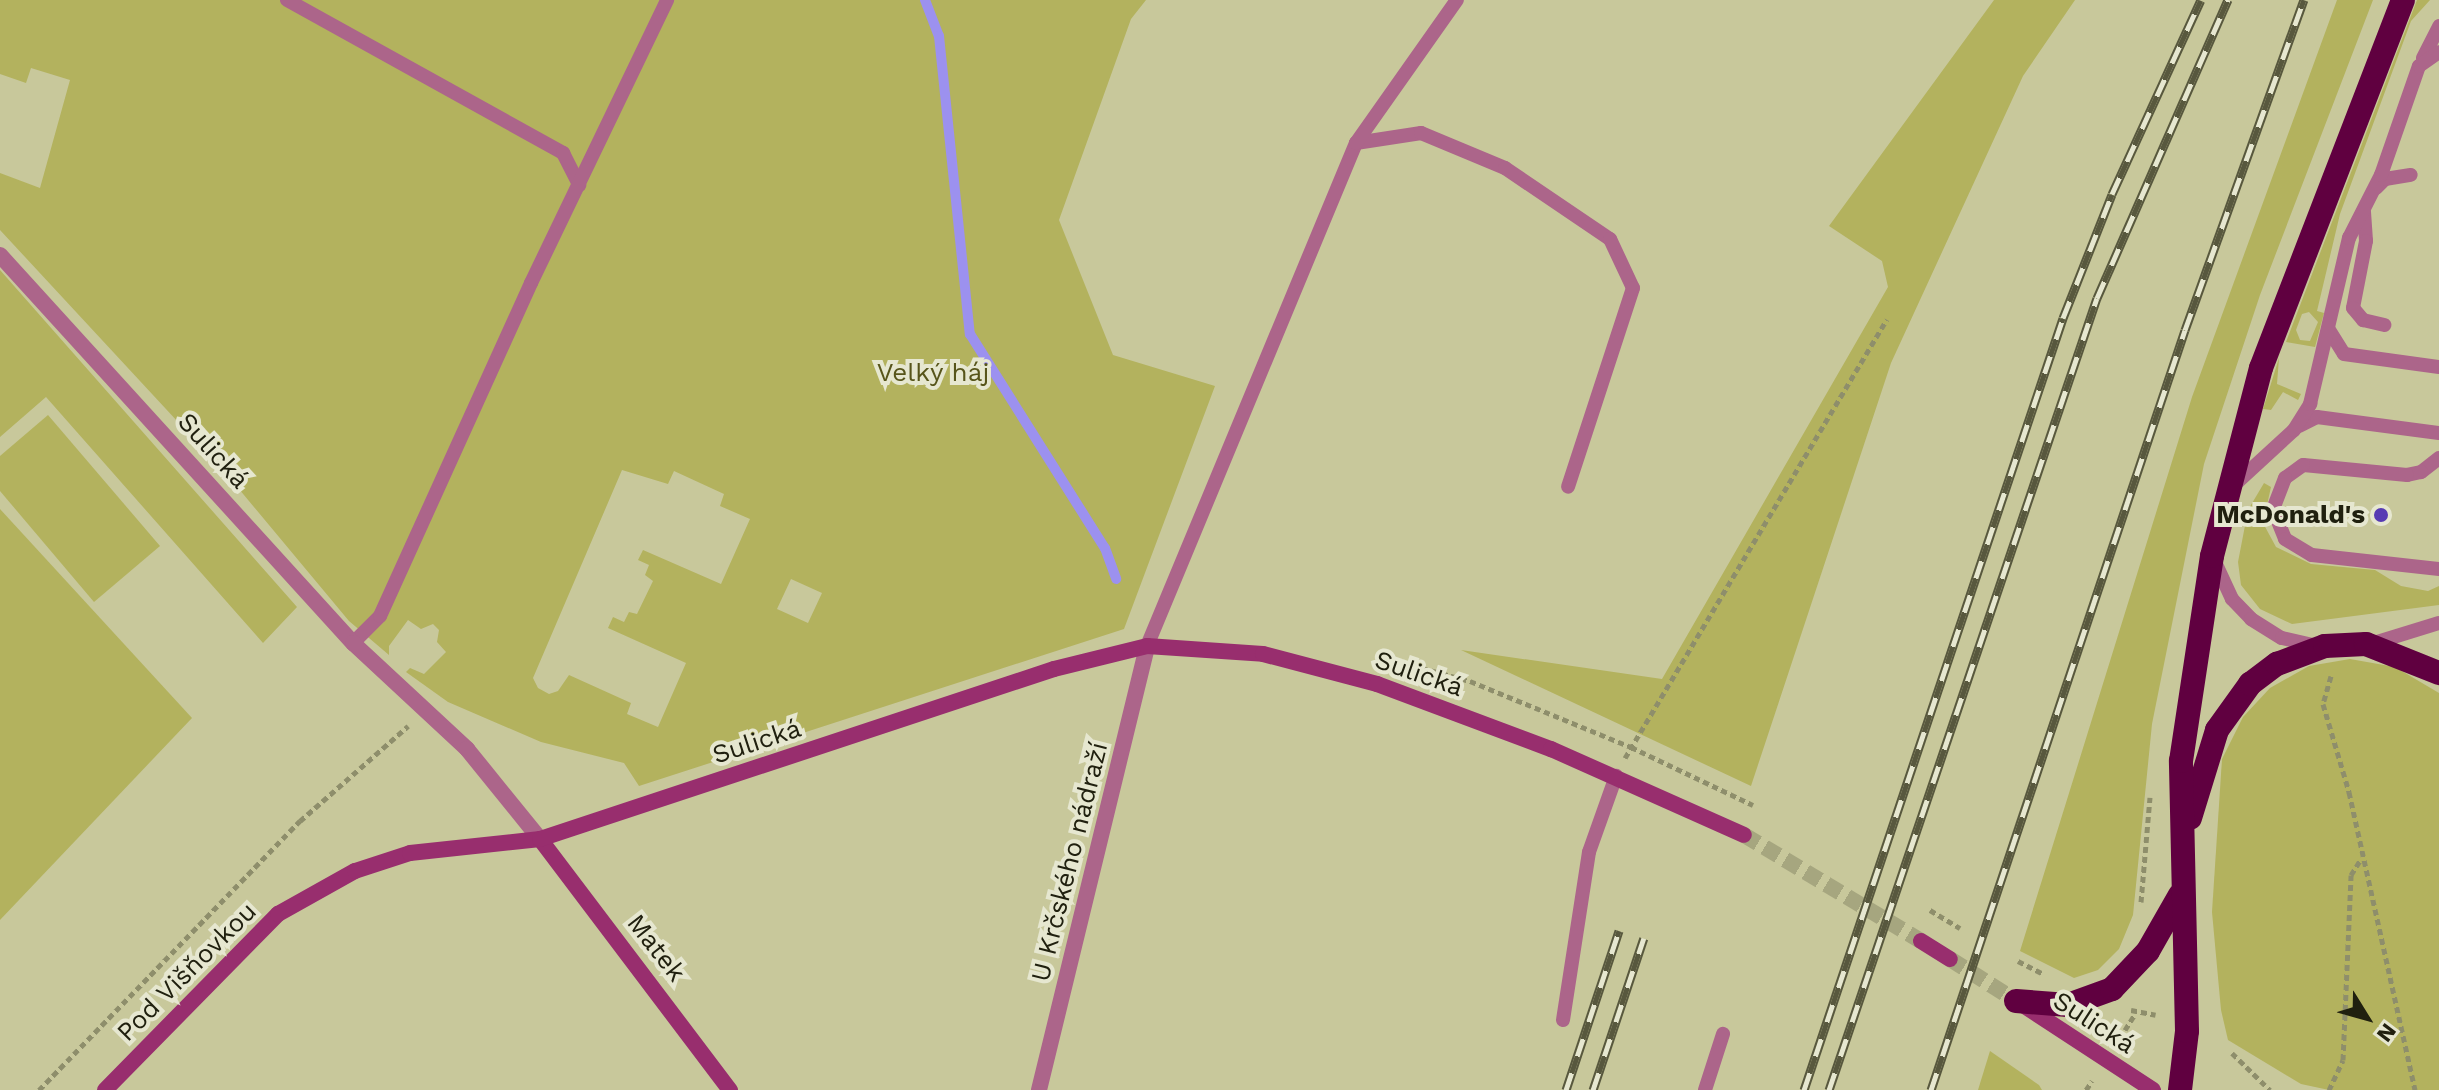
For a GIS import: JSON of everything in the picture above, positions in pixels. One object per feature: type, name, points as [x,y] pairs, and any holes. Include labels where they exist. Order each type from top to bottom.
[{"type":"highway","points":[[2180,1090],[2187,1031],[2181,892],[2184,715],[2212,556],[2261,368],[2403,0]]},
{"type":"highway","points":[[2181,855],[2203,765],[2226,714],[2262,673],[2325,646],[2366,644],[2439,673]]},
{"type":"highway","points":[[2013,999],[2068,1005],[2112,989],[2148,951],[2181,892]]},
{"type":"street","name":"Sulická","points":[[0,255],[353,643],[467,749],[540,839],[1054,669],[1147,646],[1217,647],[1346,675],[1616,776],[1744,835]]},
{"type":"street","name":"U Krčského nádraží","points":[[1039,1090],[1147,646]]},
{"type":"street","name":"Pod Višňovkou","points":[[105,1090],[249,940],[314,891],[410,853],[540,839]]},
{"type":"street","name":"Matek","points":[[540,839],[730,1090]]},
{"type":"street","points":[[1921,941],[1950,959]]},
{"type":"street","name":"Sulická","points":[[2013,999],[2153,1090]]},
{"type":"lane","points":[[287,0],[563,153],[579,185]]},
{"type":"lane","points":[[353,643],[380,616],[667,0]]},
{"type":"lane","points":[[1147,646],[1356,143],[1457,0]]},
{"type":"lane","points":[[2294,430],[2310,404],[2349,238],[2374,190],[2419,66],[2439,26]]},
{"type":"lane","points":[[2419,66],[2439,52]]},
{"type":"lane","points":[[1356,143],[1421,133],[1505,168],[1610,239],[1633,288],[1568,487]]},
{"type":"lane","points":[[2374,190],[2385,179],[2411,175]]},
{"type":"lane","points":[[2365,207],[2366,241],[2353,308],[2363,320],[2384,325]]},
{"type":"lane","points":[[2329,330],[2344,354],[2439,367]]},
{"type":"lane","points":[[2227,492],[2294,430],[2317,417],[2439,433]]},
{"type":"lane","points":[[2439,458],[2421,472],[2407,475],[2303,465],[2285,478],[2273,509],[2285,539],[2312,555],[2439,569]]},
{"type":"lane","points":[[2212,556],[2232,599],[2261,627],[2282,638],[2325,646]]},
{"type":"lane","points":[[2366,644],[2439,623]]},
{"type":"lane","points":[[1563,1020],[1589,852],[1616,776]]},
{"type":"lane","points":[[1705,1090],[1723,1034]]},
{"type":"path","points":[[1616,776],[1887,319]]},
{"type":"path","points":[[2343,668],[2325,686],[2323,704],[2415,1090]]},
{"type":"path","points":[[39,1090],[300,821],[426,711]]},
{"type":"path","points":[[2329,1090],[2343,1060],[2351,875],[2361,859]]},
{"type":"path","points":[[1930,910],[1960,928]]},
{"type":"path","points":[[2125,1030],[2135,1014],[2156,1015]]},
{"type":"path","points":[[2232,1053],[2270,1090]]},
{"type":"path","points":[[2086,1090],[2092,1081]]},
{"type":"green space","name":"Velký háj","points":[[0,0],[1146,0],[1131,19],[1059,220],[1113,355],[1215,386],[1124,629],[639,786],[624,763],[541,742],[448,702],[406,672],[410,668],[424,674],[446,652],[437,642],[439,630],[433,624],[421,629],[408,620],[389,646],[389,655],[349,621],[229,477],[0,230],[0,173],[40,188],[70,80],[31,68],[26,83],[0,74]],"holes":[[[622,470],[668,484],[674,471],[724,494],[720,506],[750,519],[721,584],[643,550],[638,560],[649,565],[645,575],[653,581],[637,614],[629,612],[624,622],[613,617],[608,628],[686,663],[658,727],[627,714],[631,703],[569,675],[558,691],[549,694],[538,688],[533,678]],[[791,579],[822,593],[808,623],[777,609]]]},
{"type":"green space","points":[[1994,0],[2075,0],[2023,76],[1891,363],[1751,786],[1461,650],[1662,679],[1888,287],[1882,261],[1829,226]]},
{"type":"green space","points":[[2337,0],[2373,0],[2260,295],[2204,464],[2152,724],[2133,915],[2119,949],[2098,970],[2074,978],[2020,951],[2192,397]]},
{"type":"green space","points":[[2417,0],[2430,0],[2411,21],[2340,214],[2317,311],[2324,313],[2315,347],[2286,342]],"holes":[[[2309,312],[2318,322],[2310,341],[2300,340],[2296,330],[2302,314]]]},
{"type":"green space","points":[[0,270],[297,607],[263,643],[46,397],[0,437]]},
{"type":"green space","points":[[2279,358],[2277,384],[2301,394],[2298,400],[2283,392],[2271,410],[2263,409]]},
{"type":"green space","points":[[48,415],[160,546],[94,602],[0,491],[0,456]]},
{"type":"green space","points":[[2264,483],[2271,487],[2263,523],[2276,547],[2311,564],[2375,570],[2401,586],[2428,591],[2439,586],[2439,605],[2292,624],[2260,609],[2241,585],[2238,562],[2248,510]]},
{"type":"green space","points":[[0,509],[192,718],[0,920]]},
{"type":"green space","points":[[2350,659],[2395,667],[2439,693],[2439,1090],[2329,1090],[2301,1084],[2228,1040],[2221,1010],[2212,912],[2222,759],[2243,717],[2270,688],[2309,666]]},
{"type":"green space","points":[[1990,1051],[2039,1085],[2042,1090],[1978,1090]]},
{"type":"waterway","points":[[925,0],[939,36],[970,334],[1105,548],[1116,579]]},
{"type":"tunnel","points":[[1744,835],[1921,941]]},
{"type":"tunnel","points":[[1950,959],[2010,997]]},
{"type":"railway","points":[[1804,1090],[2063,318],[2112,194],[2201,0]]},
{"type":"railway","points":[[1829,1090],[2097,298],[2228,0]]},
{"type":"railway","points":[[1931,1090],[2185,330],[2304,0]]},
{"type":"railway","points":[[1566,1090],[1619,931]]},
{"type":"railway","points":[[1593,1090],[1644,938]]},
{"type":"place","name":"McDonald's","points":[[2381,515]]}]
